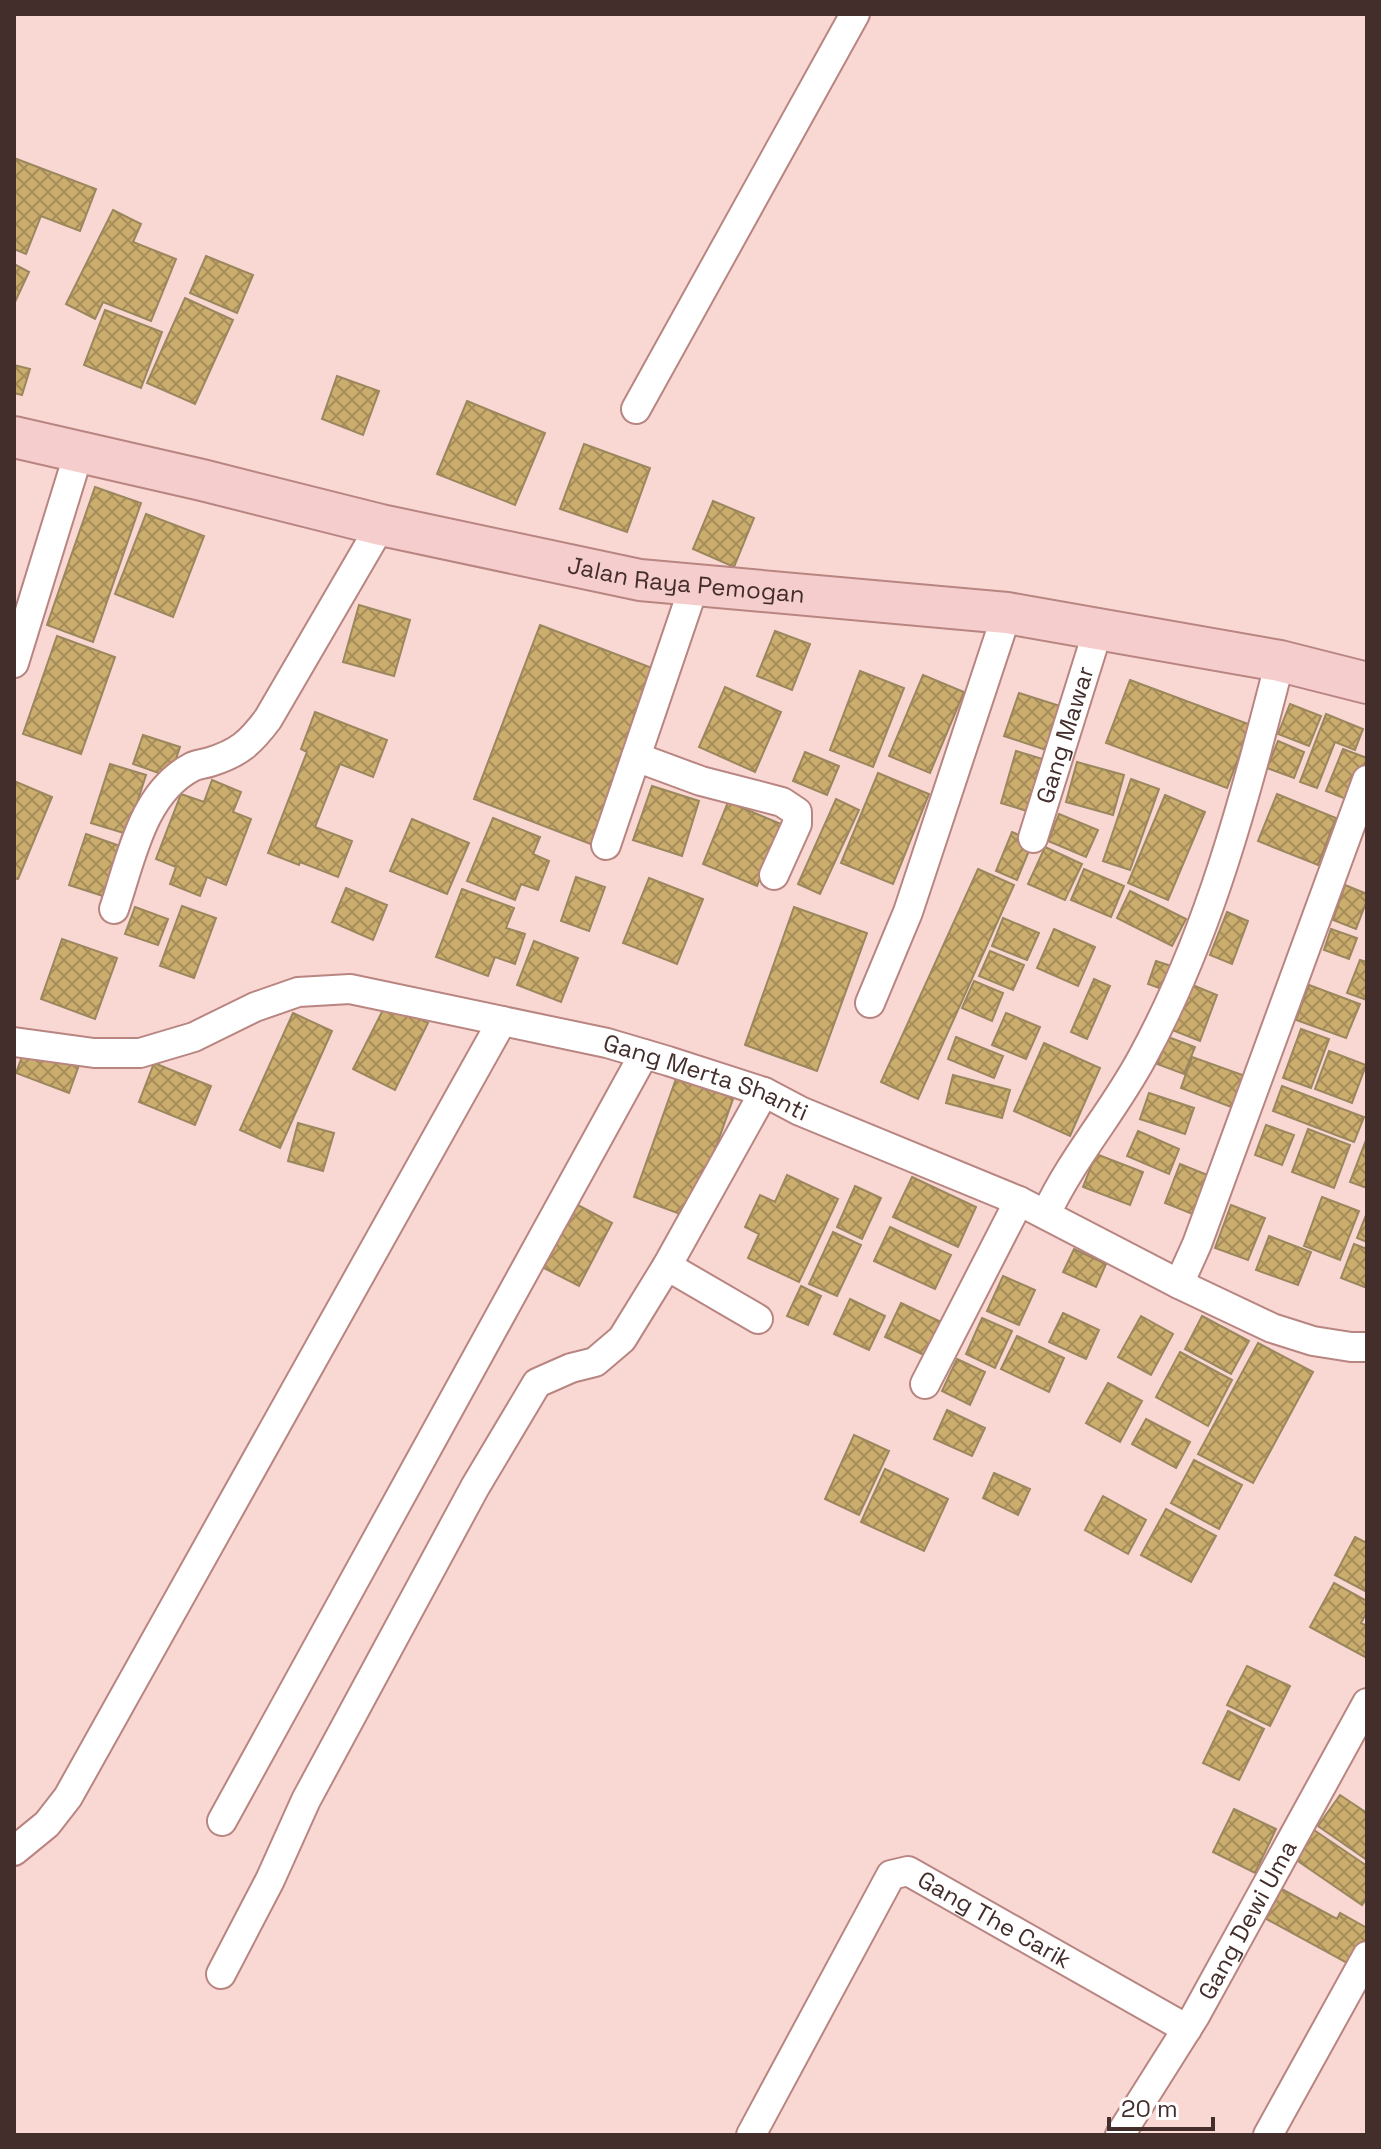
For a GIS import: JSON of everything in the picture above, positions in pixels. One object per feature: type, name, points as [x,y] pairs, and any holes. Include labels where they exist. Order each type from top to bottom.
[{"type":"street","points":[[636,409],[855,14]]},
{"type":"street","name":"Jalan Raya Pemogan","points":[[14,437],[381,525],[640,580],[1007,613],[1280,661],[1367,683]]},
{"type":"street","points":[[14,663],[79,452]]},
{"type":"street","points":[[114,909],[143,824],[159,795],[177,777],[195,766],[242,748],[253,739],[268,719],[381,525]]},
{"type":"street","points":[[606,845],[694,586]]},
{"type":"street","points":[[870,1003],[908,912],[1007,613]]},
{"type":"street","name":"Gang Mawar","points":[[1033,838],[1098,630]]},
{"type":"street","points":[[1048,1209],[1066,1175],[1142,1058],[1193,952],[1225,863],[1280,661]]},
{"type":"street","points":[[636,757],[701,781],[782,802],[797,812],[797,824],[774,875]]},
{"type":"street","points":[[1180,1280],[1197,1244],[1367,780]]},
{"type":"street","name":"Gang Merta Shanti","points":[[14,1042],[94,1053],[140,1053],[194,1037],[255,1007],[298,992],[350,989],[607,1043],[764,1092],[800,1111],[1019,1201],[1048,1209],[1272,1328],[1313,1341],[1367,1347]]},
{"type":"street","points":[[14,1851],[47,1824],[68,1797],[502,1021]]},
{"type":"street","points":[[222,1821],[644,1054]]},
{"type":"street","points":[[221,1974],[270,1880],[306,1800],[475,1487],[537,1383],[571,1368],[595,1362],[622,1339],[667,1266],[764,1092]]},
{"type":"street","points":[[925,1384],[1019,1201]]},
{"type":"street","points":[[667,1266],[758,1319]]},
{"type":"street","name":"Gang Dewi Uma","points":[[1120,2135],[1187,2029],[1367,1703]]},
{"type":"street","name":"Gang The Carik","points":[[751,2135],[891,1875],[908,1871],[1187,2029]]},
{"type":"street","points":[[1268,2135],[1367,1956]]},
{"type":"building","points":[[14,158],[96,189],[80,231],[41,216],[26,254],[14,249]]},
{"type":"building","points":[[113,210],[141,224],[133,242],[176,259],[151,321],[103,302],[95,319],[66,304]]},
{"type":"building","points":[[206,256],[253,275],[237,313],[190,293]]},
{"type":"building","points":[[14,264],[29,272],[14,304]]},
{"type":"building","points":[[185,298],[233,320],[195,404],[147,383]]},
{"type":"building","points":[[105,310],[162,332],[141,388],[84,365]]},
{"type":"building","points":[[14,365],[30,369],[22,395],[14,393]]},
{"type":"building","points":[[337,376],[379,391],[363,435],[322,419]]},
{"type":"building","points":[[467,401],[545,433],[515,505],[437,474]]},
{"type":"building","points":[[584,444],[650,468],[627,532],[560,509]]},
{"type":"building","points":[[95,487],[141,503],[93,642],[47,625]]},
{"type":"building","points":[[713,501],[754,518],[734,567],[693,549]]},
{"type":"building","points":[[146,514],[204,536],[173,617],[115,594]]},
{"type":"building","points":[[359,605],[410,620],[394,676],[343,662]]},
{"type":"building","points":[[540,625],[660,671],[593,845],[474,799]]},
{"type":"building","points":[[775,631],[810,644],[792,690],[757,676]]},
{"type":"building","points":[[57,636],[115,657],[81,754],[23,734]]},
{"type":"building","points":[[860,671],[904,688],[873,767],[830,750]]},
{"type":"building","points":[[923,675],[964,692],[930,773],[889,756]]},
{"type":"building","points":[[1130,680],[1251,725],[1227,788],[1106,743]]},
{"type":"building","points":[[725,687],[781,712],[755,772],[699,747]]},
{"type":"building","points":[[1019,693],[1066,708],[1052,752],[1004,736]]},
{"type":"building","points":[[1290,704],[1321,716],[1309,746],[1278,734]]},
{"type":"building","points":[[315,712],[387,740],[373,777],[340,764],[315,827],[352,841],[338,877],[268,853],[307,752],[301,749]]},
{"type":"building","points":[[1326,714],[1363,729],[1355,750],[1335,742],[1317,788],[1300,782]]},
{"type":"building","points":[[143,735],[180,747],[170,777],[133,764]]},
{"type":"building","points":[[1278,741],[1304,752],[1294,778],[1267,768]]},
{"type":"building","points":[[1343,749],[1367,758],[1367,775],[1356,803],[1326,791]]},
{"type":"building","points":[[1016,751],[1052,762],[1037,814],[1001,803]]},
{"type":"building","points":[[805,752],[839,766],[827,795],[793,781]]},
{"type":"building","points":[[1077,762],[1124,775],[1113,815],[1066,802]]},
{"type":"building","points":[[110,764],[146,775],[127,834],[91,823]]},
{"type":"building","points":[[878,773],[929,794],[893,884],[841,863]]},
{"type":"building","points":[[1131,779],[1159,789],[1130,870],[1103,861]]},
{"type":"building","points":[[212,780],[241,792],[233,812],[251,819],[226,885],[207,877],[200,896],[170,884],[176,867],[156,859],[181,794],[204,802]]},
{"type":"building","points":[[14,781],[52,797],[18,879],[14,878]]},
{"type":"building","points":[[652,786],[699,801],[682,856],[633,840]]},
{"type":"building","points":[[1277,794],[1336,818],[1318,865],[1258,841]]},
{"type":"building","points":[[1165,795],[1205,812],[1168,900],[1128,883]]},
{"type":"building","points":[[836,799],[859,810],[820,894],[798,884]]},
{"type":"building","points":[[728,802],[781,824],[757,886],[703,864]]},
{"type":"building","points":[[1059,814],[1098,830],[1086,857],[1048,841]]},
{"type":"building","points":[[493,818],[540,837],[533,854],[549,861],[538,890],[521,884],[515,900],[467,881]]},
{"type":"building","points":[[412,819],[469,843],[447,894],[390,871]]},
{"type":"building","points":[[1012,832],[1033,841],[1017,880],[996,871]]},
{"type":"building","points":[[86,834],[126,848],[109,898],[69,885]]},
{"type":"building","points":[[1045,847],[1082,864],[1065,900],[1028,884]]},
{"type":"building","points":[[978,869],[1014,885],[918,1099],[881,1082]]},
{"type":"building","points":[[1084,869],[1124,886],[1111,917],[1071,900]]},
{"type":"building","points":[[576,877],[605,887],[589,931],[561,921]]},
{"type":"building","points":[[649,878],[703,899],[677,964],[623,943]]},
{"type":"building","points":[[1345,885],[1367,894],[1356,929],[1333,920]]},
{"type":"building","points":[[346,888],[387,905],[373,940],[332,922]]},
{"type":"building","points":[[462,889],[514,908],[506,928],[525,934],[515,964],[495,957],[488,976],[436,957]]},
{"type":"building","points":[[1130,891],[1186,919],[1172,946],[1117,918]]},
{"type":"building","points":[[182,906],[216,918],[194,978],[160,966]]},
{"type":"building","points":[[135,907],[168,919],[158,945],[125,934]]},
{"type":"building","points":[[794,907],[867,933],[817,1071],[745,1045]]},
{"type":"building","points":[[1227,912],[1248,921],[1232,964],[1210,955]]},
{"type":"building","points":[[1003,918],[1039,933],[1027,960],[992,946]]},
{"type":"building","points":[[1054,929],[1095,947],[1078,986],[1037,968]]},
{"type":"building","points":[[1331,929],[1357,938],[1349,959],[1324,950]]},
{"type":"building","points":[[62,939],[117,958],[95,1019],[41,999]]},
{"type":"building","points":[[534,941],[578,958],[561,1002],[517,985]]},
{"type":"building","points":[[990,951],[1024,965],[1013,990],[979,976]]},
{"type":"building","points":[[1360,960],[1367,962],[1367,1000],[1347,993]]},
{"type":"building","points":[[1156,961],[1177,968],[1170,992],[1148,984]]},
{"type":"building","points":[[1094,979],[1110,986],[1087,1039],[1071,1032]]},
{"type":"building","points":[[974,981],[1003,993],[992,1021],[962,1008]]},
{"type":"building","points":[[1190,984],[1217,995],[1200,1041],[1172,1030]]},
{"type":"building","points":[[1309,985],[1360,1004],[1346,1038],[1296,1020]]},
{"type":"building","points":[[387,1002],[428,1023],[395,1090],[353,1069]]},
{"type":"building","points":[[293,1013],[332,1031],[280,1148],[240,1130]]},
{"type":"building","points":[[1006,1013],[1040,1027],[1026,1059],[992,1045]]},
{"type":"building","points":[[1301,1029],[1329,1039],[1311,1088],[1283,1078]]},
{"type":"building","points":[[956,1037],[1003,1056],[994,1078],[948,1059]]},
{"type":"building","points":[[1168,1037],[1195,1047],[1184,1074],[1157,1064]]},
{"type":"building","points":[[1044,1043],[1100,1068],[1070,1136],[1014,1111]]},
{"type":"building","points":[[26,1046],[79,1065],[69,1093],[16,1073]]},
{"type":"building","points":[[1329,1051],[1366,1065],[1352,1103],[1315,1089]]},
{"type":"building","points":[[1192,1057],[1251,1078],[1239,1110],[1181,1088]]},
{"type":"building","points":[[154,1063],[211,1086],[195,1125],[139,1102]]},
{"type":"building","points":[[953,1075],[1010,1090],[1002,1118],[946,1103]]},
{"type":"building","points":[[677,1076],[734,1096],[691,1218],[634,1197]]},
{"type":"building","points":[[1282,1086],[1364,1117],[1354,1142],[1273,1111]]},
{"type":"building","points":[[1149,1093],[1194,1108],[1185,1134],[1140,1119]]},
{"type":"building","points":[[298,1123],[334,1133],[323,1171],[288,1161]]},
{"type":"building","points":[[1266,1125],[1294,1135],[1282,1165],[1255,1155]]},
{"type":"building","points":[[1308,1129],[1350,1145],[1334,1188],[1292,1172]]},
{"type":"building","points":[[1138,1131],[1179,1149],[1169,1174],[1127,1156]]},
{"type":"building","points":[[1367,1141],[1367,1188],[1350,1182]]},
{"type":"building","points":[[1096,1154],[1143,1172],[1130,1205],[1083,1187]]},
{"type":"building","points":[[1180,1164],[1220,1180],[1205,1219],[1165,1203]]},
{"type":"building","points":[[787,1175],[838,1199],[799,1282],[748,1258],[759,1234],[745,1227],[760,1195],[775,1202]]},
{"type":"building","points":[[912,1177],[976,1207],[958,1247],[893,1217]]},
{"type":"building","points":[[855,1186],[881,1198],[862,1239],[837,1227]]},
{"type":"building","points":[[1322,1197],[1359,1211],[1340,1260],[1304,1246]]},
{"type":"building","points":[[572,1202],[612,1223],[579,1286],[540,1266]]},
{"type":"building","points":[[1231,1205],[1265,1218],[1248,1260],[1215,1248]]},
{"type":"building","points":[[1367,1216],[1367,1242],[1357,1238]]},
{"type":"building","points":[[890,1227],[951,1255],[935,1289],[874,1261]]},
{"type":"building","points":[[833,1232],[861,1245],[837,1296],[809,1284]]},
{"type":"building","points":[[1269,1236],[1311,1252],[1298,1285],[1256,1270]]},
{"type":"building","points":[[1354,1244],[1367,1249],[1367,1288],[1341,1278]]},
{"type":"building","points":[[1074,1249],[1106,1264],[1096,1287],[1063,1272]]},
{"type":"building","points":[[1003,1276],[1035,1290],[1019,1325],[987,1311]]},
{"type":"building","points":[[801,1286],[821,1296],[808,1325],[787,1316]]},
{"type":"building","points":[[850,1299],[885,1316],[869,1350],[834,1334]]},
{"type":"building","points":[[901,1303],[941,1322],[926,1356],[885,1337]]},
{"type":"building","points":[[1063,1313],[1099,1330],[1086,1359],[1049,1342]]},
{"type":"building","points":[[1141,1316],[1173,1334],[1151,1375],[1118,1357]]},
{"type":"building","points":[[1202,1316],[1249,1341],[1231,1374],[1185,1349]]},
{"type":"building","points":[[982,1318],[1012,1331],[995,1368],[966,1354]]},
{"type":"building","points":[[1017,1336],[1064,1358],[1049,1392],[1001,1369]]},
{"type":"building","points":[[1258,1343],[1313,1372],[1253,1483],[1198,1454]]},
{"type":"building","points":[[1180,1352],[1232,1380],[1208,1426],[1156,1397]]},
{"type":"building","points":[[957,1359],[985,1372],[970,1405],[942,1391]]},
{"type":"building","points":[[1108,1383],[1142,1401],[1120,1442],[1086,1423]]},
{"type":"building","points":[[947,1410],[985,1428],[972,1456],[934,1439]]},
{"type":"building","points":[[1146,1419],[1190,1442],[1176,1468],[1132,1444]]},
{"type":"building","points":[[854,1435],[889,1451],[859,1515],[825,1499]]},
{"type":"building","points":[[1194,1460],[1242,1485],[1219,1529],[1171,1503]]},
{"type":"building","points":[[885,1469],[948,1499],[924,1551],[861,1522]]},
{"type":"building","points":[[994,1473],[1030,1489],[1018,1515],[983,1498]]},
{"type":"building","points":[[1103,1496],[1146,1520],[1128,1554],[1085,1530]]},
{"type":"building","points":[[1166,1509],[1216,1536],[1191,1582],[1141,1555]]},
{"type":"building","points":[[1355,1537],[1367,1543],[1367,1592],[1335,1575]]},
{"type":"building","points":[[1334,1583],[1367,1601],[1367,1612],[1361,1623],[1367,1626],[1367,1658],[1310,1627]]},
{"type":"building","points":[[1247,1666],[1290,1686],[1270,1726],[1227,1705]]},
{"type":"building","points":[[1228,1711],[1264,1729],[1239,1780],[1203,1763]]},
{"type":"building","points":[[1340,1795],[1367,1813],[1367,1860],[1318,1826]]},
{"type":"building","points":[[1234,1809],[1276,1829],[1255,1873],[1213,1852]]},
{"type":"building","points":[[1311,1828],[1367,1866],[1367,1898],[1362,1905],[1292,1857]]},
{"type":"building","points":[[1278,1887],[1337,1919],[1340,1913],[1367,1928],[1367,1952],[1358,1969],[1261,1916]]}]
